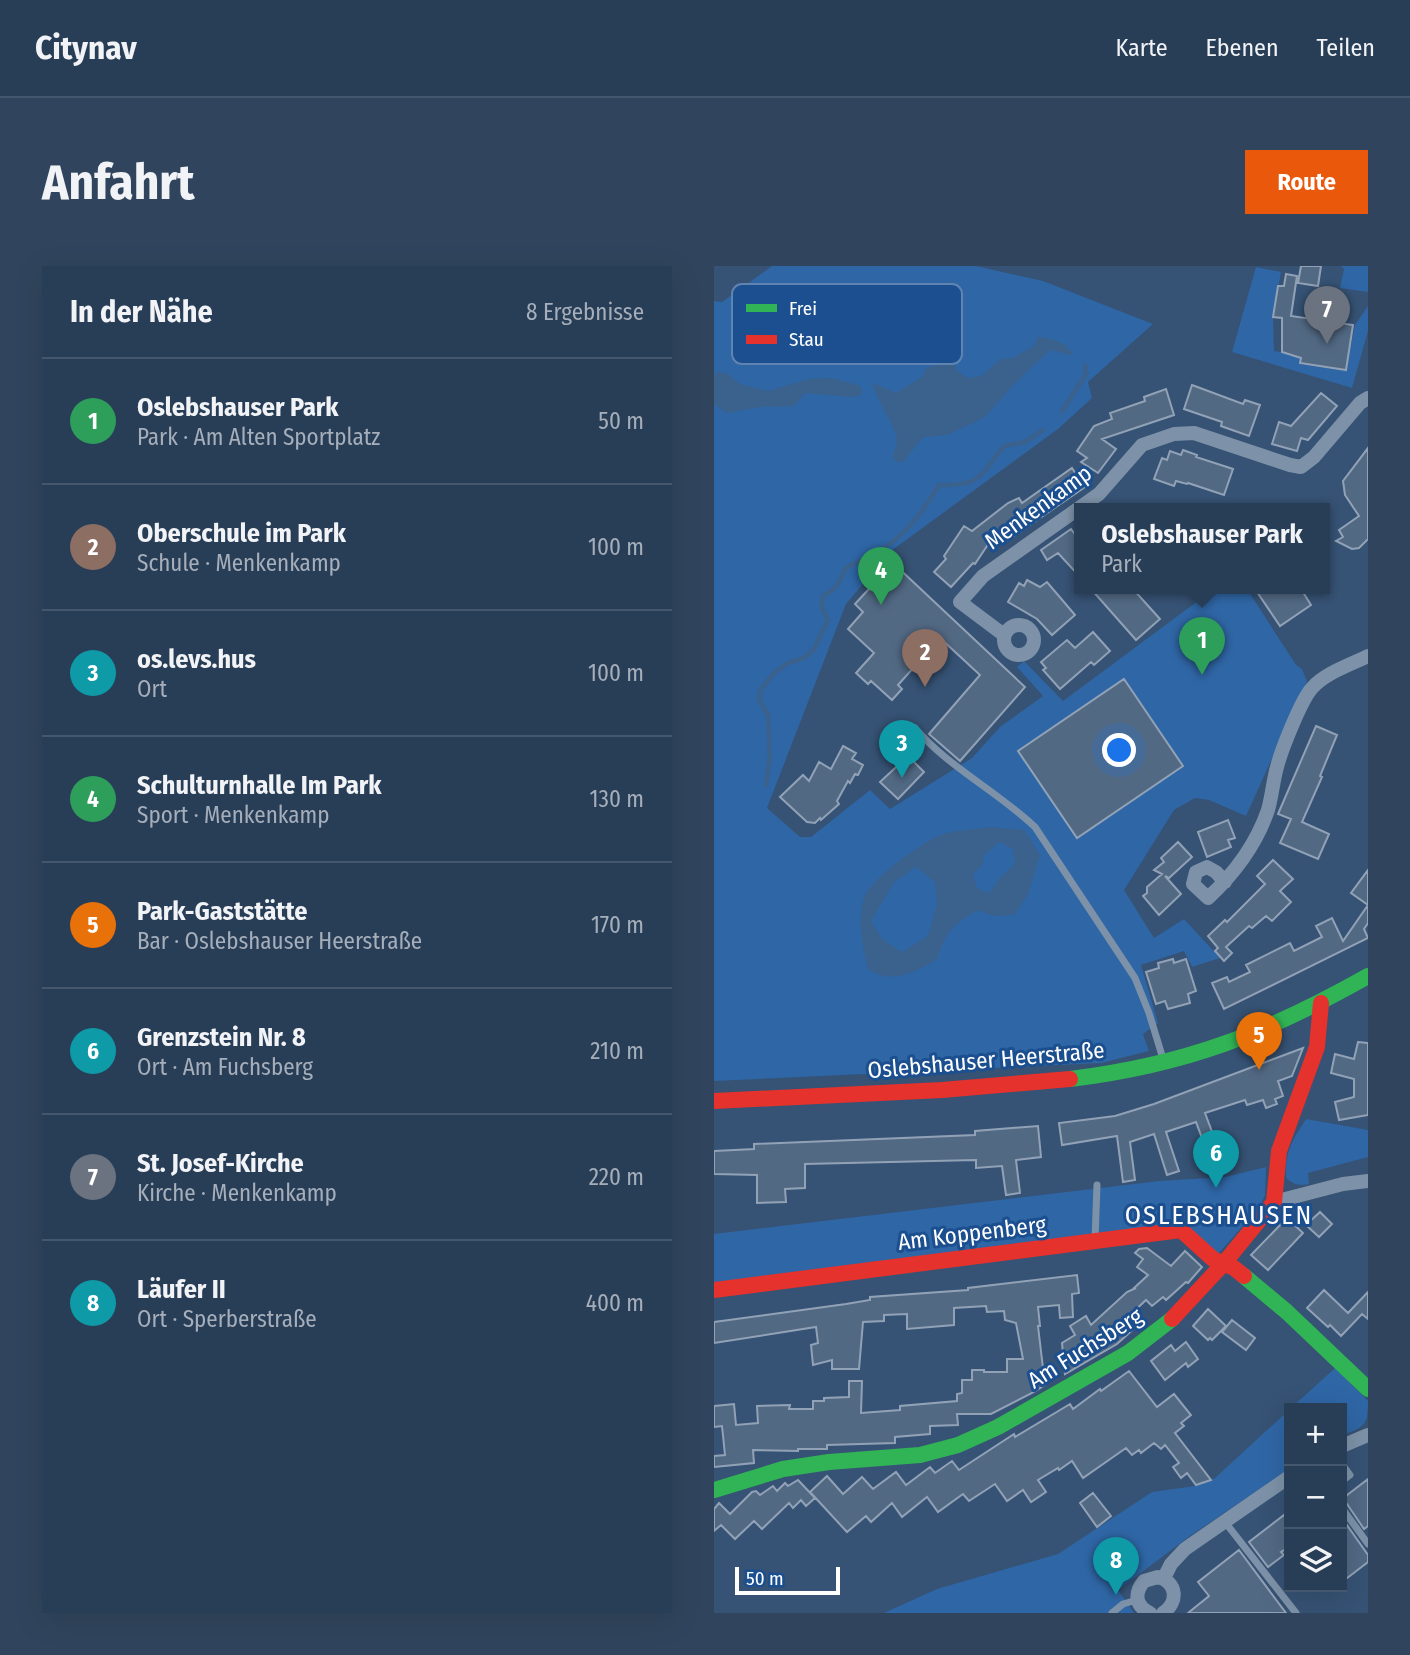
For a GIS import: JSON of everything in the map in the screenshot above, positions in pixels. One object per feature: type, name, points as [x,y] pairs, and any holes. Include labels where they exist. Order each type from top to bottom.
[{"type":"street","name":"Menkenkamp","points":[[1086,503],[1099,494],[1142,445],[1174,434],[1194,433],[1301,467],[1314,457],[1360,403],[1368,398]]},
{"type":"street","name":"Menkenkamp","points":[[1004,635],[960,602],[983,576],[1074,512]]},
{"type":"street","points":[[1225,882],[1255,841],[1268,808],[1277,764],[1307,694],[1321,680],[1368,656]]},
{"type":"street","name":"Oslebshauser Heerstraße","points":[[714,1101],[1065,1081],[1164,1063],[1215,1049],[1269,1028],[1368,976]]},
{"type":"street","points":[[1321,1003],[1317,1047],[1279,1151],[1274,1202],[1343,1184],[1368,1181]]},
{"type":"street","name":"Am Fuchsberg","points":[[714,1490],[783,1469],[829,1462],[920,1455],[958,1445],[998,1427],[1128,1353],[1171,1320],[1225,1262],[1274,1202]]},
{"type":"street","name":"Am Koppenberg","points":[[714,1290],[1181,1230],[1213,1259],[1225,1262],[1287,1312],[1368,1389]]},
{"type":"street","points":[[1347,1444],[1368,1435]]},
{"type":"street","points":[[1164,1578],[1171,1564],[1185,1549],[1284,1480]]},
{"type":"street","points":[[1150,1613],[1142,1609],[1137,1600],[1139,1587],[1149,1577],[1164,1578],[1170,1583],[1174,1593],[1168,1611]]},
{"type":"lane","points":[[915,728],[955,764],[1016,809],[1035,827],[1135,978],[1164,1063]]},
{"type":"lane","points":[[1095,1241],[1097,1185]]},
{"type":"lane","points":[[1347,1515],[1368,1544]]},
{"type":"lane","points":[[1225,1521],[1296,1613]]},
{"type":"lane","points":[[1112,1613],[1123,1604],[1137,1600]]},
{"type":"shaded area","points":[[772,266],[976,266],[1043,281],[1153,324],[1088,382],[1092,398],[1058,429],[891,551],[846,604],[767,808],[800,837],[811,837],[870,790],[890,809],[972,758],[1000,727],[1043,696],[1017,667],[1024,661],[1063,701],[1207,594],[1250,594],[1296,665],[1302,669],[1307,681],[1246,816],[1209,800],[1195,798],[1174,810],[1124,890],[1154,938],[1184,919],[1220,958],[1192,967],[1184,951],[1141,965],[1158,1023],[1143,1034],[1149,1051],[1101,1063],[714,1081],[714,301],[722,302],[732,295],[732,364],[962,364],[962,284],[747,284]]},
{"type":"shaded area","points":[[1341,266],[1368,266],[1368,292],[1340,288],[1344,269]]},
{"type":"shaded area","points":[[1256,267],[1281,272],[1273,317],[1274,351],[1290,356],[1301,355],[1300,364],[1346,371],[1355,325],[1368,306],[1368,331],[1352,388],[1232,352]]},
{"type":"shaded area","points":[[1038,337],[1051,339],[1066,345],[1067,354],[1050,350],[1013,385],[985,417],[947,435],[923,437],[903,462],[897,462],[893,458],[897,443],[896,434],[873,383],[896,393],[922,377],[926,368],[940,364],[955,364],[957,371],[968,378],[981,376],[1001,359],[1013,358],[1034,346]]},
{"type":"shaded area","points":[[716,372],[726,373],[740,384],[768,391],[809,379],[831,378],[861,386],[862,395],[852,397],[805,393],[794,406],[760,407],[727,413],[714,404]]},
{"type":"shaded area","points":[[989,827],[1024,830],[1040,855],[1028,894],[1014,915],[993,916],[978,910],[952,929],[937,959],[912,972],[886,976],[868,969],[861,925],[862,907],[868,891],[897,862],[932,839],[946,833]],"holes":[[[999,842],[1013,849],[1015,864],[989,893],[977,888],[973,875],[982,865],[984,855]],[[916,867],[935,882],[937,905],[928,936],[902,952],[882,939],[871,921],[894,882]]]},
{"type":"shaded area","points":[[1306,1119],[1368,1130],[1368,1157],[1308,1173],[1309,1184],[1299,1185],[1292,1182],[1286,1178],[1288,1153]]},
{"type":"shaded area","points":[[1266,1167],[1265,1195],[1259,1208],[1218,1254],[1183,1224],[714,1283],[714,1234],[1159,1181],[1225,1177]]},
{"type":"shaded area","points":[[1335,1368],[1368,1401],[1366,1420],[1356,1430],[1347,1433],[1347,1403],[1296,1403]]},
{"type":"shaded area","points":[[1284,1415],[1284,1472],[1190,1536],[1118,1590],[1134,1613],[884,1613],[937,1589],[1058,1554],[1152,1492],[1195,1486],[1215,1478]]},
{"type":"building","points":[[1301,266],[1321,266],[1318,286],[1298,283]]},
{"type":"building","points":[[1286,274],[1297,276],[1291,316],[1353,325],[1346,370],[1300,363],[1301,358],[1282,352],[1282,318],[1273,317],[1278,286],[1284,286]]},
{"type":"building","points":[[1192,385],[1243,404],[1245,400],[1260,405],[1249,436],[1221,426],[1222,422],[1184,409]]},
{"type":"building","points":[[1166,389],[1174,415],[1102,439],[1116,449],[1098,473],[1081,462],[1087,458],[1077,451],[1094,426],[1112,419],[1110,413],[1145,401],[1144,397]]},
{"type":"building","points":[[1321,393],[1337,406],[1308,440],[1301,438],[1297,451],[1272,444],[1279,422],[1291,426]]},
{"type":"building","points":[[1368,448],[1368,539],[1359,548],[1352,549],[1336,541],[1343,537],[1339,530],[1359,516],[1345,495],[1343,481]]},
{"type":"building","points":[[1183,450],[1233,469],[1224,495],[1188,483],[1176,481],[1174,486],[1154,479],[1162,458],[1167,460],[1170,451],[1181,455]]},
{"type":"building","points":[[1072,468],[1085,487],[1005,542],[997,531],[975,564],[973,563],[951,587],[934,572],[946,559],[944,556],[964,526],[972,531],[1008,503],[1019,498],[1022,503]]},
{"type":"building","points":[[1071,529],[1074,533],[1074,570],[1058,553],[1047,560],[1041,550]]},
{"type":"building","points":[[893,563],[1025,687],[960,761],[929,734],[980,675],[940,638],[898,685],[902,689],[892,700],[871,681],[868,684],[856,673],[874,653],[848,629],[863,612],[855,604]]},
{"type":"building","points":[[1027,580],[1040,587],[1047,582],[1075,615],[1052,635],[1037,619],[1008,602],[1019,583],[1024,586]]},
{"type":"building","points":[[1095,594],[1138,594],[1160,619],[1136,640]]},
{"type":"building","points":[[1258,594],[1304,594],[1311,605],[1280,626]]},
{"type":"building","points":[[1093,632],[1110,651],[1094,665],[1091,662],[1060,689],[1043,670],[1046,668],[1041,662],[1067,640],[1075,648]]},
{"type":"building","points":[[1124,679],[1183,766],[1077,838],[1018,751]]},
{"type":"building","points":[[1316,726],[1337,735],[1302,822],[1329,834],[1318,859],[1280,843],[1291,819],[1278,814]]},
{"type":"building","points":[[843,746],[856,753],[852,759],[863,765],[858,775],[855,774],[850,783],[848,781],[837,801],[839,804],[821,820],[820,818],[815,823],[807,822],[780,797],[803,775],[809,781],[819,762],[831,769]]},
{"type":"building","points":[[908,756],[924,772],[898,799],[880,782]]},
{"type":"building","points":[[1228,820],[1235,838],[1228,840],[1231,847],[1207,857],[1198,832]]},
{"type":"building","points":[[1178,842],[1192,857],[1169,878],[1165,876],[1181,894],[1159,915],[1143,896],[1147,893],[1147,887],[1162,874],[1154,870],[1164,862],[1161,858]]},
{"type":"building","points":[[1273,860],[1293,879],[1280,891],[1291,902],[1272,921],[1266,916],[1252,928],[1249,926],[1226,947],[1232,953],[1224,961],[1215,951],[1218,948],[1208,936],[1225,920],[1227,922],[1265,884],[1257,876]]},
{"type":"building","points":[[1368,870],[1368,905],[1351,893]]},
{"type":"building","points":[[1368,905],[1368,923],[1364,929],[1368,938],[1224,1009],[1212,983],[1227,977],[1229,982],[1250,972],[1246,965],[1290,943],[1294,951],[1322,937],[1316,926],[1332,918],[1343,941]]},
{"type":"building","points":[[1173,959],[1174,963],[1186,959],[1196,991],[1188,994],[1190,1003],[1168,1009],[1165,1001],[1156,1004],[1146,972],[1159,968],[1158,963]]},
{"type":"building","points":[[1358,1042],[1368,1043],[1368,1115],[1339,1120],[1335,1102],[1354,1097],[1354,1079],[1331,1073],[1335,1054],[1354,1059]]},
{"type":"building","points":[[1303,1048],[1292,1076],[1278,1081],[1283,1096],[1275,1099],[1277,1104],[1266,1108],[1263,1100],[1247,1105],[1245,1100],[1205,1113],[1217,1145],[1206,1149],[1196,1122],[1166,1132],[1179,1171],[1167,1175],[1154,1134],[1130,1142],[1135,1180],[1123,1182],[1117,1136],[1062,1145],[1059,1123],[1115,1116]]},
{"type":"building","points":[[1038,1126],[1041,1157],[1016,1160],[1020,1193],[1006,1195],[1002,1166],[976,1168],[976,1160],[805,1164],[805,1188],[785,1189],[786,1202],[757,1203],[757,1175],[714,1174],[714,1151],[754,1149],[754,1144],[975,1135],[975,1131]]},
{"type":"building","points":[[1320,1212],[1332,1224],[1319,1237],[1306,1225]]},
{"type":"building","points":[[1287,1218],[1303,1233],[1268,1270],[1251,1255]]},
{"type":"building","points":[[1147,1248],[1171,1266],[1185,1251],[1202,1267],[1188,1283],[1166,1300],[1163,1297],[1152,1306],[1146,1300],[1128,1317],[1137,1326],[1117,1344],[1065,1374],[1062,1343],[1075,1335],[1070,1326],[1086,1316],[1091,1325],[1127,1292],[1136,1288],[1133,1289],[1148,1275],[1137,1267],[1143,1259],[1135,1253],[1139,1249]]},
{"type":"building","points":[[1077,1275],[1079,1293],[1072,1294],[1073,1317],[1060,1318],[1059,1305],[1038,1307],[1045,1385],[1034,1392],[991,1414],[957,1414],[958,1425],[930,1426],[930,1434],[895,1437],[895,1443],[827,1445],[827,1449],[798,1451],[753,1450],[754,1463],[714,1467],[714,1456],[725,1455],[722,1426],[714,1427],[714,1406],[734,1404],[736,1425],[758,1423],[757,1406],[790,1405],[789,1409],[813,1409],[813,1401],[849,1397],[849,1381],[862,1381],[861,1413],[900,1410],[900,1406],[957,1401],[957,1394],[962,1393],[962,1380],[972,1380],[972,1370],[1007,1372],[1007,1359],[1023,1359],[1016,1323],[1005,1320],[1004,1311],[987,1312],[986,1306],[954,1308],[954,1325],[907,1329],[907,1314],[884,1315],[884,1321],[863,1322],[859,1369],[832,1369],[832,1360],[813,1365],[811,1345],[818,1343],[816,1327],[714,1343],[714,1322],[846,1304],[870,1300],[870,1297],[968,1290]]},
{"type":"building","points":[[1324,1290],[1348,1313],[1368,1292],[1368,1319],[1362,1314],[1341,1336],[1307,1308]]},
{"type":"building","points":[[1208,1309],[1226,1326],[1212,1340],[1208,1340],[1193,1326]]},
{"type":"building","points":[[1232,1320],[1255,1338],[1246,1350],[1222,1332]]},
{"type":"building","points":[[1186,1342],[1198,1359],[1188,1367],[1186,1363],[1165,1380],[1151,1361],[1171,1345],[1175,1351]]},
{"type":"building","points":[[1129,1371],[1157,1407],[1174,1394],[1191,1415],[1181,1423],[1184,1426],[1175,1433],[1211,1480],[1196,1485],[1187,1473],[1181,1478],[1173,1467],[1179,1463],[1165,1445],[1161,1449],[1154,1443],[1141,1453],[1139,1450],[1132,1455],[1126,1448],[1083,1478],[1072,1461],[1038,1480],[1046,1492],[1031,1502],[1023,1490],[1007,1501],[995,1484],[969,1501],[963,1494],[938,1512],[927,1497],[902,1517],[892,1503],[871,1522],[866,1516],[847,1532],[810,1492],[827,1476],[843,1494],[862,1477],[873,1489],[896,1472],[906,1485],[930,1467],[935,1473],[952,1461],[959,1470],[1014,1434],[1015,1437],[1070,1404],[1073,1409]]},
{"type":"building","points":[[1368,1479],[1368,1526],[1364,1529],[1347,1504],[1347,1495]]},
{"type":"building","points":[[798,1480],[815,1498],[806,1506],[801,1500],[793,1508],[789,1503],[762,1529],[754,1521],[735,1539],[721,1525],[714,1531],[714,1509],[719,1503],[730,1514],[752,1492],[756,1491],[760,1495],[773,1486],[777,1491],[785,1483],[788,1486]]},
{"type":"building","points":[[1093,1493],[1111,1516],[1097,1527],[1080,1503]]},
{"type":"building","points":[[1284,1515],[1284,1550],[1281,1552],[1284,1555],[1268,1567],[1249,1542]]},
{"type":"building","points":[[1347,1525],[1368,1555],[1368,1562],[1347,1578]]},
{"type":"building","points":[[1239,1550],[1286,1613],[1188,1613],[1209,1596],[1198,1582]]},
{"type":"waterway","points":[[1066,350],[1070,353]]},
{"type":"waterway","points":[[1062,411],[1086,374],[1085,365]]},
{"type":"waterway","points":[[766,785],[770,756],[768,715],[759,700],[761,689],[774,673],[788,663],[804,658],[814,649],[828,620],[821,605],[824,595],[840,581],[846,568],[886,547],[904,532],[939,485],[953,485],[978,478],[1004,446],[1025,442],[1043,430]]},
{"type":"traffic: fast","points":[[1070,1079],[1151,1065],[1225,1044],[1295,1014],[1368,976]]},
{"type":"traffic: fast","points":[[1244,1276],[1287,1312],[1368,1389]]},
{"type":"traffic: fast","points":[[714,1490],[783,1469],[829,1462],[920,1455],[958,1445],[998,1427],[1128,1353],[1172,1319]]},
{"type":"traffic: jam","points":[[1172,1319],[1225,1262],[1274,1202],[1279,1151],[1317,1047],[1321,1003]]},
{"type":"traffic: jam","points":[[714,1101],[942,1090],[1070,1079]]},
{"type":"traffic: jam","points":[[714,1290],[1181,1230],[1213,1259],[1234,1268],[1244,1276]]},
{"type":"place","name":"St. Josef-Kirche","points":[[1327,344]]},
{"type":"place","name":"Schulturnhalle Im Park","points":[[881,605]]},
{"type":"place","name":"Oslebshauser Park","points":[[1202,675]]},
{"type":"place","name":"Oberschule im Park","points":[[925,687]]},
{"type":"place","name":"os.levs.hus","points":[[902,778]]},
{"type":"place","name":"Park-Gaststätte","points":[[1259,1070]]},
{"type":"place","name":"Grenzstein Nr. 8","points":[[1216,1188]]},
{"type":"place","name":"Läufer II","points":[[1116,1595]]},
{"type":"district","name":"OSLEBSHAUSEN","points":[[1219,1215]]}]
